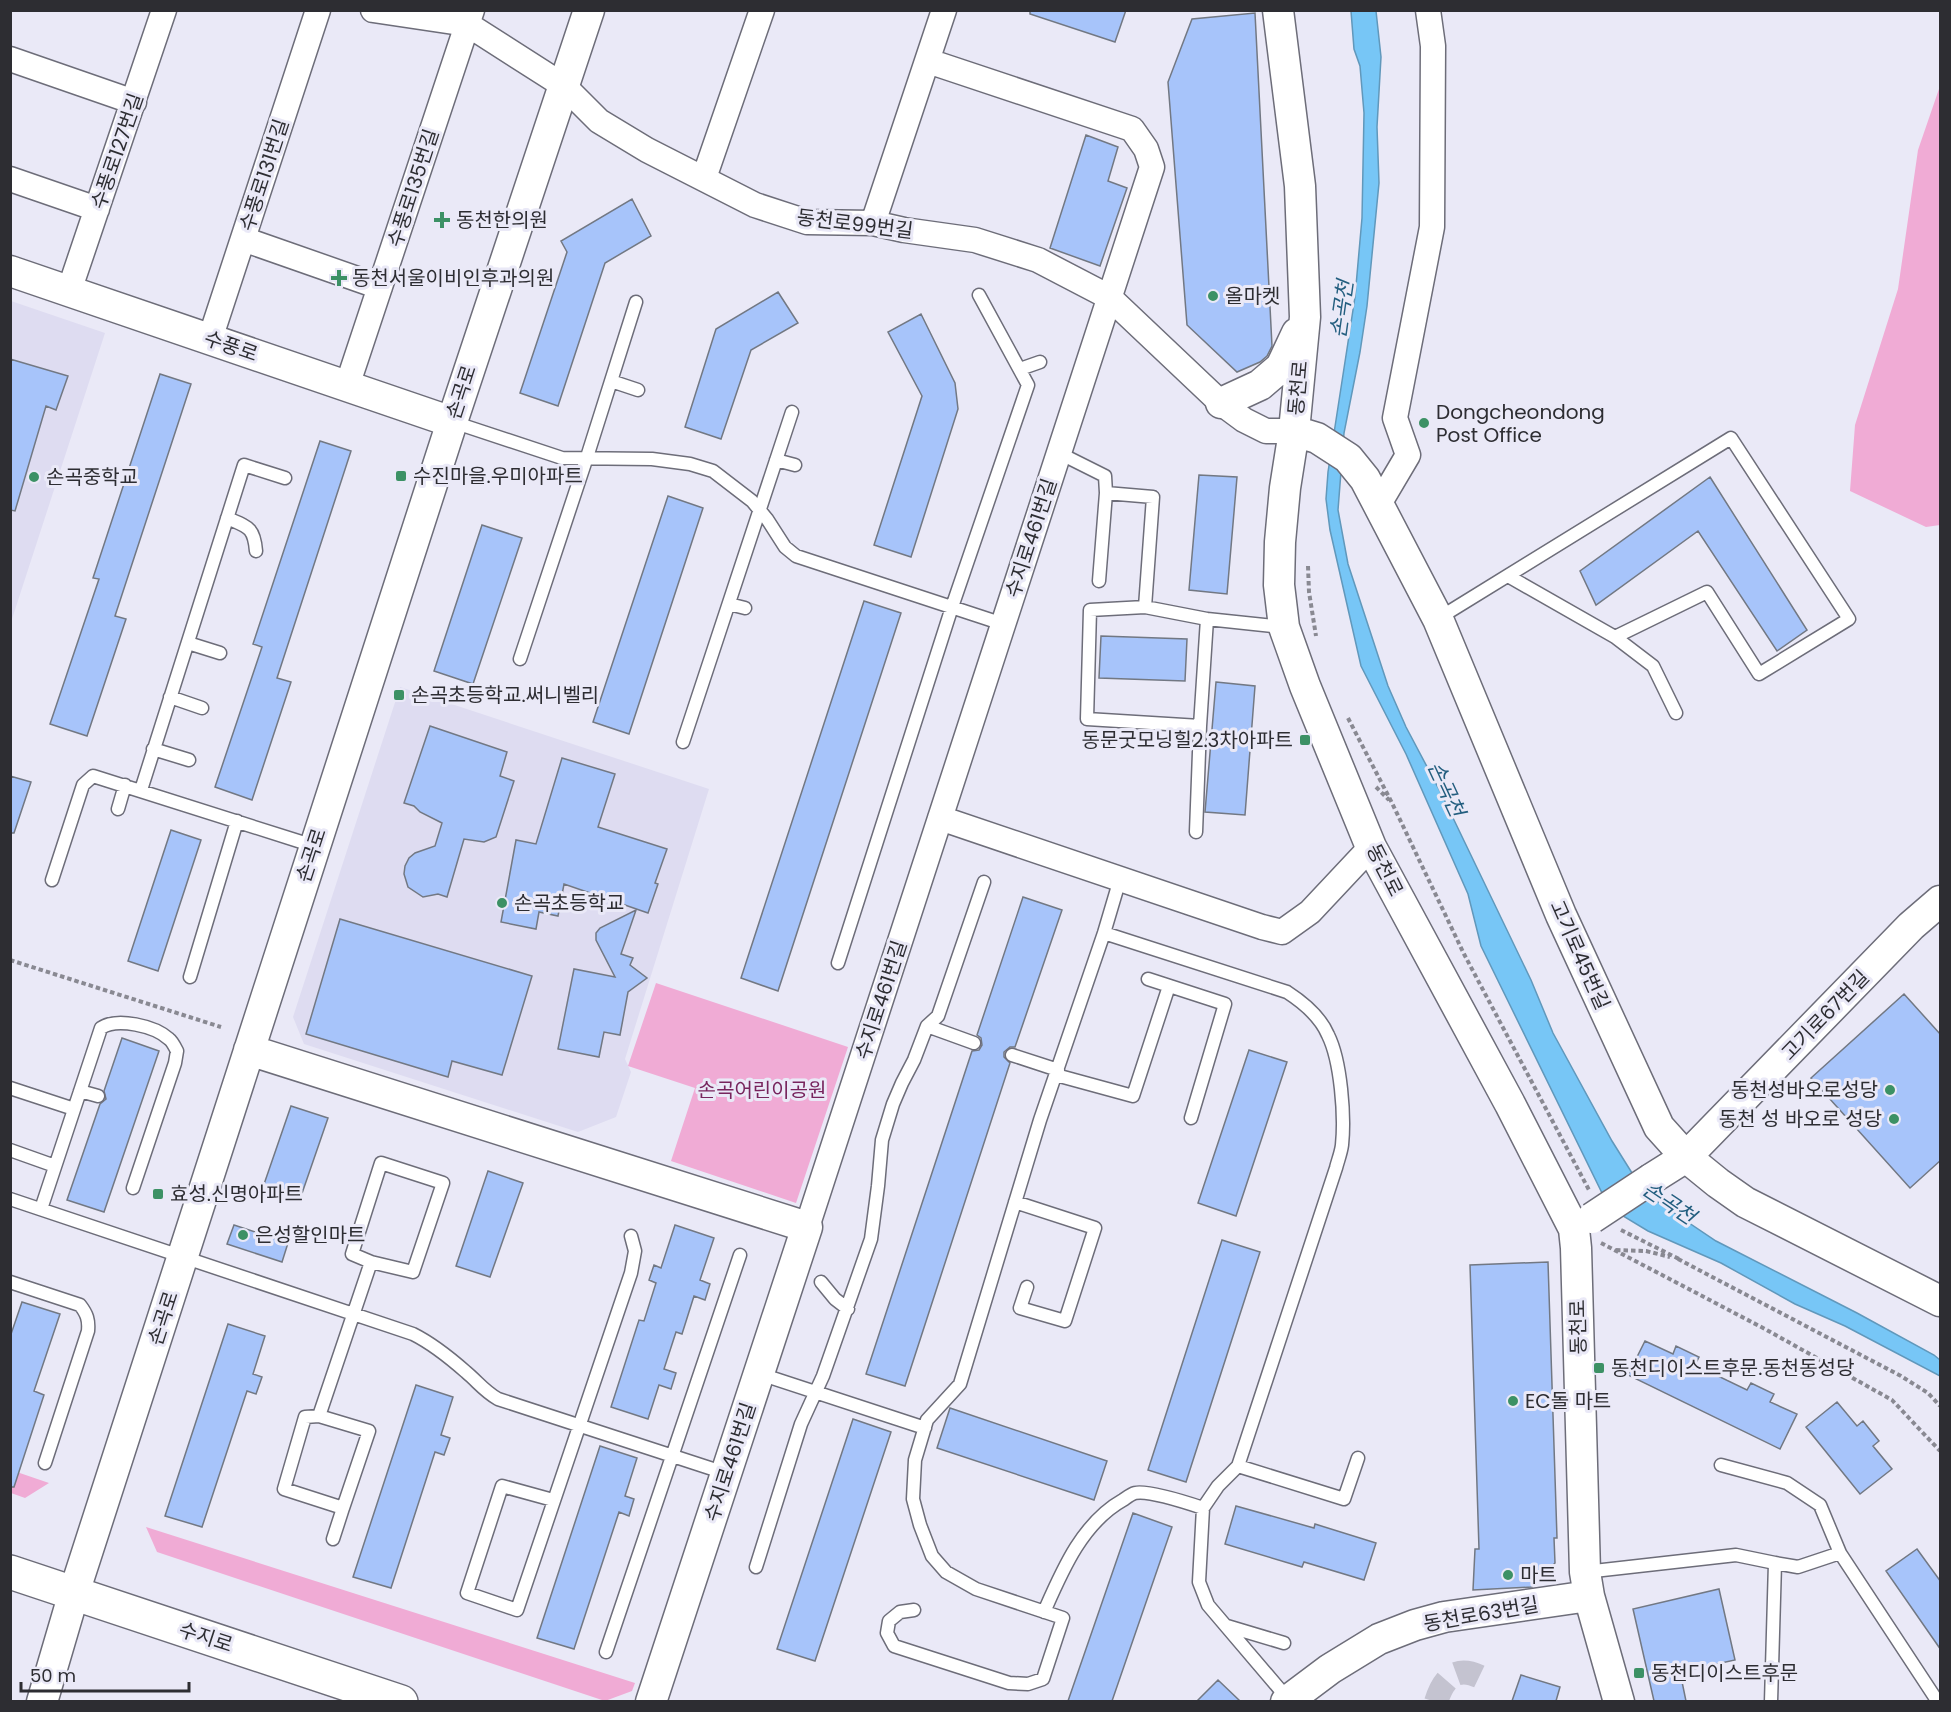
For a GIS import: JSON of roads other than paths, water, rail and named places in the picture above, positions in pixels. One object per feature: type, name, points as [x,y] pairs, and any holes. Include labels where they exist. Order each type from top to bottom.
[{"type":"main road","name":"수지로","points":[[10,1572],[399,1701]]},
{"type":"street","name":"수풍로127번길","points":[[69,291],[164,10]]},
{"type":"street","name":"수풍로131번길","points":[[210,339],[318,10]]},
{"type":"street","name":"동천로99번길","points":[[373,10],[469,17],[564,86],[599,121],[647,150],[755,205],[807,222],[873,223],[904,230],[975,240],[1038,260],[1109,297],[1221,403],[1244,420],[1266,431],[1294,431]]},
{"type":"street","name":"손곡로","points":[[42,1701],[74,1593],[314,846],[589,10]]},
{"type":"street","points":[[704,178],[762,10]]},
{"type":"street","points":[[873,223],[944,10]]},
{"type":"street","name":"동천로","points":[[1278,10],[1300,186],[1305,317],[1280,542],[1279,585],[1284,627],[1305,686],[1371,847],[1510,1104],[1592,1216],[1576,1248],[1587,1584],[1619,1701]]},
{"type":"street","points":[[1372,491],[1408,455],[1395,418],[1432,227],[1433,46],[1428,10]]},
{"type":"street","name":"수풍로135번길","points":[[347,386],[469,17]]},
{"type":"street","points":[[10,59],[134,102]]},
{"type":"street","name":"수지로461번길","points":[[651,1701],[1152,167],[1146,148],[1132,129],[928,61]]},
{"type":"street","points":[[10,179],[97,209]]},
{"type":"street","points":[[243,239],[380,287]]},
{"type":"street","name":"수풍로","points":[[10,271],[452,422]]},
{"type":"street","points":[[1221,403],[1260,385],[1281,367],[1305,317]]},
{"type":"street","name":"고기로45번길","points":[[1294,431],[1317,438],[1348,458],[1372,491],[1438,619],[1561,915],[1659,1128],[1686,1157],[1745,1203],[1941,1301]]},
{"type":"street","points":[[940,818],[1282,932],[1310,912],[1371,847]]},
{"type":"street","name":"고기로67번길","points":[[1592,1216],[1686,1157],[1911,927],[1941,901]]},
{"type":"street","points":[[249,1050],[807,1227]]},
{"type":"street","name":"동천로63번길","points":[[1287,1701],[1330,1669],[1379,1639],[1444,1617],[1587,1584]]},
{"type":"lane","points":[[838,963],[952,607],[1028,385],[979,295]]},
{"type":"lane","points":[[520,659],[636,302]]},
{"type":"lane","points":[[1020,369],[1040,362]]},
{"type":"lane","points":[[611,381],[638,390]]},
{"type":"lane","points":[[683,742],[792,412]]},
{"type":"lane","points":[[452,422],[562,458],[652,459],[690,464],[713,471],[752,501],[785,547],[796,556],[1003,624]]},
{"type":"lane","points":[[1438,619],[1731,438],[1849,619],[1759,674],[1707,592],[1615,637]]},
{"type":"lane","points":[[1059,453],[1105,476],[1106,493],[1099,581]]},
{"type":"lane","points":[[776,460],[795,465]]},
{"type":"lane","points":[[141,790],[244,465],[285,478]]},
{"type":"lane","points":[[1106,493],[1153,498],[1145,607]]},
{"type":"lane","points":[[227,518],[244,525],[255,536],[256,551]]},
{"type":"lane","points":[[1508,576],[1615,637],[1653,666],[1676,713]]},
{"type":"lane","points":[[729,604],[745,608]]},
{"type":"lane","points":[[1200,726],[1087,719],[1090,610],[1145,607],[1207,619],[1284,627]]},
{"type":"lane","points":[[1196,832],[1207,619]]},
{"type":"lane","points":[[188,643],[220,653]]},
{"type":"lane","points":[[170,697],[202,708]]},
{"type":"lane","points":[[153,749],[189,760]]},
{"type":"lane","points":[[52,880],[84,785],[93,776],[314,846]]},
{"type":"lane","points":[[118,810],[125,785]]},
{"type":"lane","points":[[190,977],[237,821]]},
{"type":"lane","points":[[914,1610],[900,1612],[889,1621],[887,1633],[894,1646],[1009,1683],[1029,1684],[1043,1679],[1063,1618],[976,1589],[946,1572],[932,1556],[913,1499],[915,1460],[927,1420],[960,1384],[1040,1120],[1104,933],[1120,879]]},
{"type":"lane","points":[[756,1567],[801,1424],[848,1309],[871,1239],[882,1140],[893,1104],[927,1026],[938,1016],[984,882]]},
{"type":"lane","points":[[1104,933],[1287,992],[1302,1002],[1317,1017],[1328,1034],[1334,1051],[1343,1123],[1342,1146],[1336,1168],[1238,1466],[1218,1486],[1203,1508],[1199,1582],[1208,1605],[1287,1701]]},
{"type":"lane","points":[[1148,979],[1225,1004],[1191,1118]]},
{"type":"lane","points":[[1012,1055],[1133,1096],[1169,986]]},
{"type":"lane","points":[[41,1209],[101,1028],[107,1024],[122,1022],[140,1026],[169,1039],[177,1051],[133,1188]]},
{"type":"lane","points":[[927,1026],[974,1043]]},
{"type":"lane","points":[[10,1088],[74,1109]]},
{"type":"lane","points":[[80,1091],[98,1096]]},
{"type":"lane","points":[[144,1110],[158,1114]]},
{"type":"lane","points":[[10,1150],[55,1166]]},
{"type":"lane","points":[[381,1163],[443,1183],[413,1272],[371,1262],[352,1254],[381,1163]]},
{"type":"lane","points":[[1015,1202],[1095,1228],[1065,1321],[1020,1308],[1028,1287]]},
{"type":"lane","points":[[12,1204],[41,1209],[412,1334],[433,1344],[470,1375],[484,1391],[498,1399],[726,1473]]},
{"type":"lane","points":[[553,1500],[502,1486],[467,1593],[517,1610],[631,1273],[635,1251],[631,1236]]},
{"type":"lane","points":[[606,1652],[740,1255]]},
{"type":"lane","points":[[319,1416],[371,1262]]},
{"type":"lane","points":[[10,1282],[80,1305],[87,1313],[89,1322],[45,1463]]},
{"type":"lane","points":[[821,1282],[835,1299],[848,1309]]},
{"type":"lane","points":[[759,1373],[925,1428]]},
{"type":"lane","points":[[333,1539],[369,1431],[319,1416],[305,1417],[284,1489],[343,1508]]},
{"type":"lane","points":[[1238,1466],[1344,1499],[1358,1458]]},
{"type":"lane","points":[[1721,1465],[1787,1483],[1820,1505],[1840,1553],[1938,1701]]},
{"type":"lane","points":[[1044,1612],[1066,1564],[1080,1542],[1094,1523],[1113,1506],[1136,1493],[1160,1496],[1203,1508]]},
{"type":"lane","points":[[1587,1584],[1736,1555],[1798,1568],[1840,1553]]},
{"type":"lane","points":[[1771,1701],[1775,1563]]},
{"type":"lane","points":[[1226,1626],[1284,1643]]},
{"type":"water","points":[[1351,11],[1376,11],[1381,57],[1377,127],[1379,183],[1367,306],[1344,433],[1338,510],[1348,564],[1388,686],[1531,980],[1553,1033],[1612,1141],[1637,1181],[1655,1200],[1716,1241],[1934,1355],[1940,1360],[1940,1376],[1845,1326],[1795,1304],[1721,1263],[1648,1231],[1623,1216],[1604,1197],[1481,946],[1468,894],[1406,754],[1361,666],[1330,530],[1326,499],[1328,472],[1355,297],[1362,218],[1364,113],[1360,66],[1354,49]]},
{"type":"tunnel","points":[[1436,1702],[1443,1685],[1453,1675],[1467,1673],[1484,1679]]},
{"type":"place","name":"동천한의원","points":[[442,220]]},
{"type":"place","name":"동천서울이비인후과의원","points":[[339,278]]},
{"type":"place","name":"올마켓","points":[[1213,296]]},
{"type":"place","name":"Dongcheondong Post Office","points":[[1424,423]]},
{"type":"place","name":"수진마을.우미아파트","points":[[401,476]]},
{"type":"place","name":"손곡중학교","points":[[34,477]]},
{"type":"place","name":"손곡초등학교.써니벨리","points":[[399,695]]},
{"type":"place","name":"동문굿모닝힐2.3차아파트","points":[[1305,740]]},
{"type":"place","name":"손곡초등학교","points":[[502,903]]},
{"type":"place","name":"동천성바오로성당","points":[[1890,1090]]},
{"type":"place","name":"동천 성 바오로 성당","points":[[1894,1119]]},
{"type":"place","name":"효성.신명아파트","points":[[158,1194]]},
{"type":"place","name":"은성할인마트","points":[[243,1235]]},
{"type":"place","name":"동천디이스트후문.동천동성당","points":[[1599,1368]]},
{"type":"place","name":"EC돌 마트","points":[[1513,1401]]},
{"type":"place","name":"마트","points":[[1508,1575]]},
{"type":"place","name":"동천디이스트후문","points":[[1639,1673]]},
{"type":"water label","name":"손곡천","points":[[1342,309]]},
{"type":"water label","name":"손곡천","points":[[1446,789]]},
{"type":"water label","name":"손곡천","points":[[1669,1203]]},
{"type":"park label","name":"손곡어린이공원","points":[[762,1090]]}]
